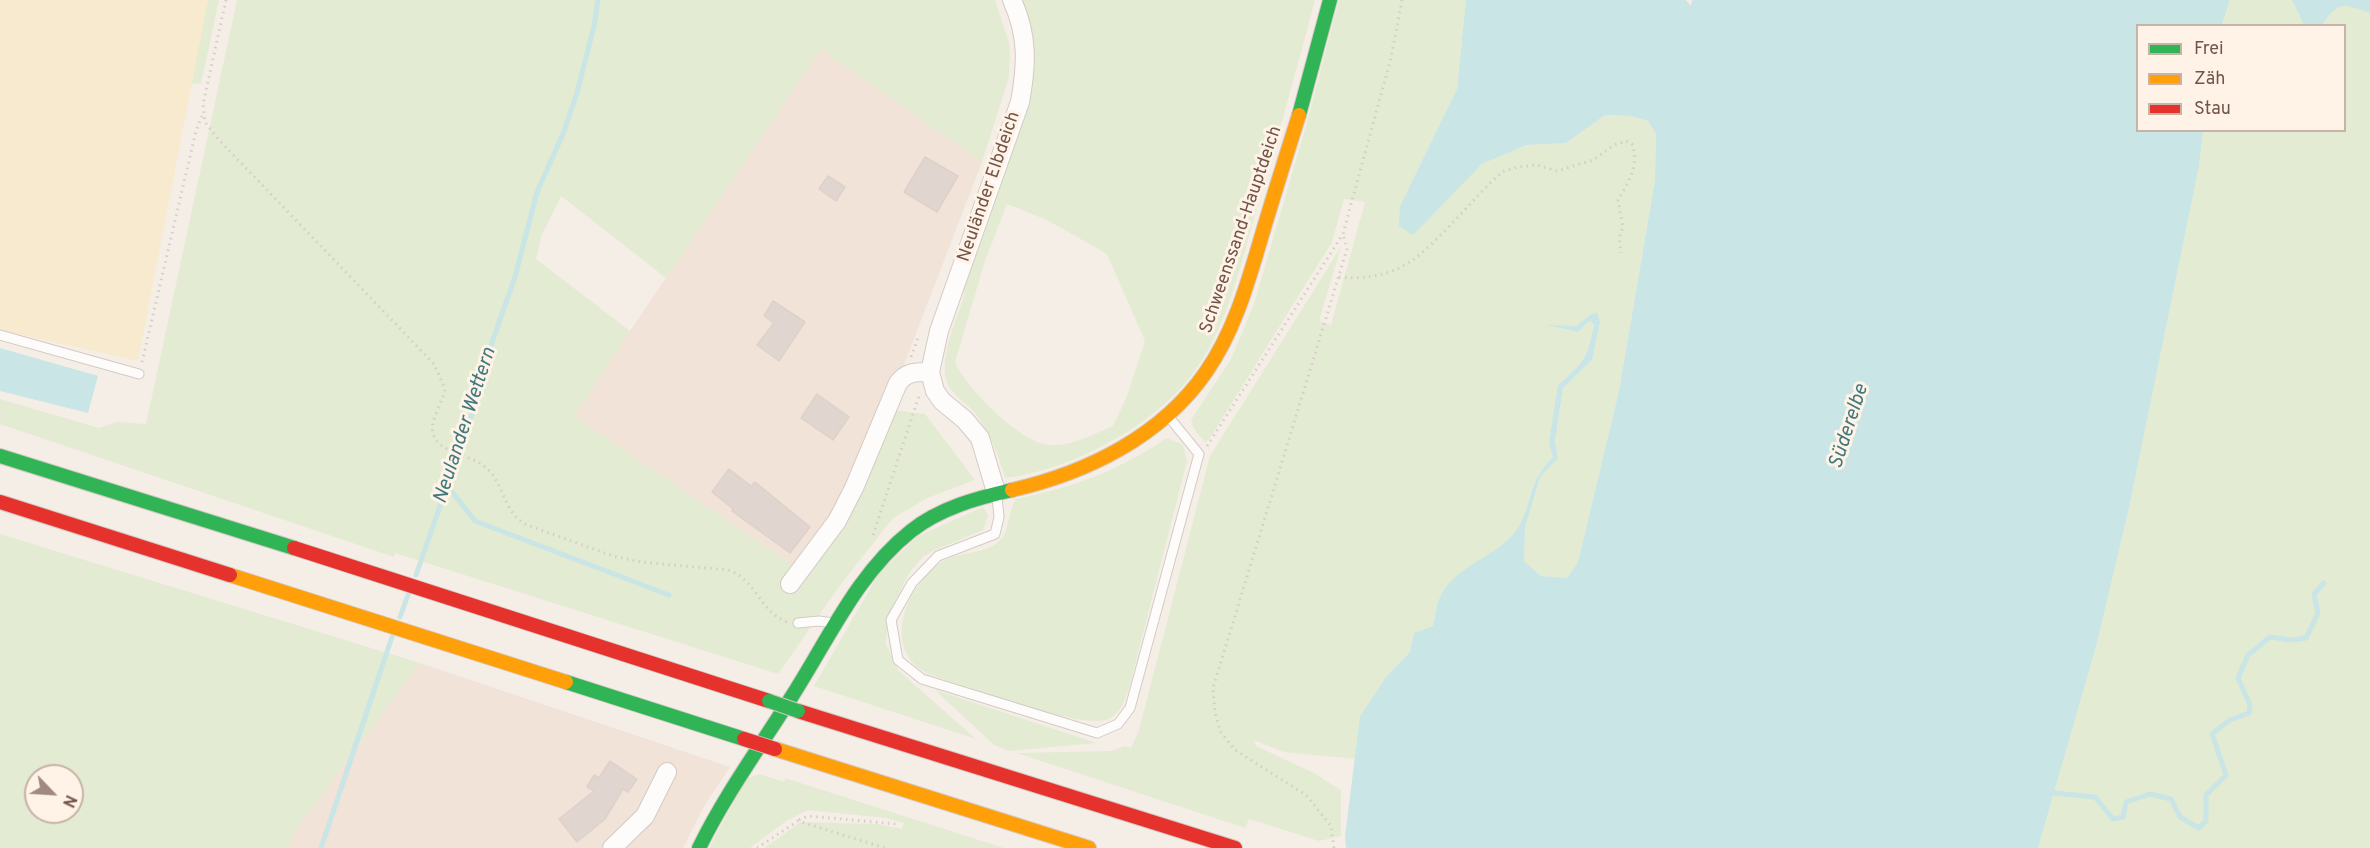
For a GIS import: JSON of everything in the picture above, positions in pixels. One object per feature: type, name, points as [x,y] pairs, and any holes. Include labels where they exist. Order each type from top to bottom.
[{"type":"main road","name":"Schweenssand-Hauptdeich","points":[[699,848],[729,795],[802,681],[855,591],[881,559],[908,532],[967,500],[1060,477],[1095,464],[1131,444],[1168,416],[1194,388],[1219,353],[1235,316],[1299,117],[1330,0]]},
{"type":"main road","points":[[0,456],[416,586],[798,711],[1235,848]]},
{"type":"main road","points":[[0,502],[1089,848]]},
{"type":"street","name":"Neuländer Elbdeich","points":[[930,372],[939,332],[1020,102],[1026,68],[1026,44],[1021,21],[1012,0]]},
{"type":"street","points":[[790,584],[837,521],[854,488],[903,376],[912,372],[930,372],[935,391],[942,401],[965,420],[980,438],[996,492]]},
{"type":"street","points":[[612,848],[645,816],[668,772]]},
{"type":"lane","points":[[0,335],[139,374]]},
{"type":"lane","points":[[996,492],[999,517],[995,534],[938,556],[912,583],[891,620],[898,660],[922,679],[1097,733],[1118,724],[1130,708],[1199,454],[1168,416]]},
{"type":"lane","points":[[798,623],[819,621],[835,624]]},
{"type":"path","points":[[139,374],[196,131],[203,114],[226,0]]},
{"type":"path","points":[[1199,454],[1212,442],[1343,234],[1391,58],[1402,0]]},
{"type":"path","points":[[203,114],[209,128],[218,139],[434,364],[445,389],[434,420],[433,434],[441,444],[485,466],[493,476],[508,510],[518,520],[613,556],[641,562],[728,570],[741,574],[754,587],[764,608],[788,622],[798,623]]},
{"type":"path","points":[[1338,277],[1362,279],[1401,267],[1424,250],[1502,172],[1518,166],[1537,165],[1557,171],[1593,160],[1614,145],[1626,141],[1632,144],[1636,154],[1632,177],[1618,201],[1623,227],[1620,238],[1621,252]]},
{"type":"path","points":[[1334,848],[1331,826],[1306,795],[1235,750],[1220,731],[1215,713],[1213,688],[1347,249],[1343,234]]},
{"type":"path","points":[[871,542],[916,402],[930,372]]},
{"type":"path","points":[[757,848],[808,816],[896,824]]},
{"type":"path","points":[[798,821],[885,848]]},
{"type":"shaded area","points":[[821,49],[982,162],[855,492],[798,569],[573,415]]},
{"type":"shaded area","points":[[420,663],[730,767],[703,808],[683,848],[287,848],[298,827]]},
{"type":"green space","points":[[208,0],[219,0],[201,84],[190,83]]},
{"type":"green space","points":[[237,0],[995,0],[1010,46],[1009,77],[982,162],[821,49],[666,278],[561,196],[541,237],[536,259],[630,331],[574,416],[798,569],[854,488],[886,409],[925,414],[975,480],[927,498],[893,518],[841,584],[778,674],[395,553],[394,557],[0,424],[0,399],[99,428],[117,422],[146,424]]},
{"type":"green space","points":[[1020,0],[1315,0],[1236,280],[1221,324],[1200,364],[1169,400],[1128,432],[1054,467],[1005,478],[986,429],[973,410],[948,384],[945,358],[965,293],[961,290],[1024,115]],"holes":[[[1007,204],[1047,220],[1107,254],[1145,341],[1127,396],[1113,426],[1083,439],[1059,445],[1039,442],[1025,436],[1011,425],[970,386],[955,362],[985,261]]]},
{"type":"green space","points":[[1339,0],[1466,0],[1457,89],[1400,206],[1413,234],[1482,164],[1526,145],[1566,143],[1605,115],[1631,116],[1648,121],[1656,134],[1655,180],[1619,391],[1578,562],[1567,578],[1541,576],[1524,561],[1525,528],[1540,477],[1558,458],[1555,442],[1563,388],[1592,360],[1600,322],[1590,315],[1576,326],[1551,326],[1577,332],[1589,321],[1594,323],[1584,359],[1558,385],[1553,457],[1533,485],[1522,520],[1508,539],[1454,578],[1446,587],[1438,602],[1433,626],[1414,633],[1410,652],[1386,677],[1360,716],[1355,759],[1284,752],[1254,740],[1256,746],[1312,772],[1341,790],[1341,836],[1319,841],[1249,819],[1245,828],[1017,753],[1111,751],[1125,746],[1131,748],[1139,730],[1210,456],[1341,247],[1319,321],[1331,325],[1365,202],[1344,199],[1332,242],[1210,438],[1205,442],[1194,429],[1191,420],[1231,359],[1254,304],[1308,119]]},
{"type":"green space","points":[[2230,0],[2292,0],[2304,24],[2223,24]]},
{"type":"green space","points":[[2344,3],[2370,13],[2370,848],[2038,848],[2097,643],[2129,508],[2199,166],[2203,132],[2346,132],[2346,24],[2323,24],[2337,6]]},
{"type":"green space","points":[[1167,438],[1183,445],[1187,461],[1130,684],[1117,713],[1108,719],[1094,721],[1048,713],[928,674],[914,663],[905,650],[902,635],[903,619],[916,588],[939,564],[996,544],[1005,534],[1016,499],[1057,489],[1113,469]]},
{"type":"green space","points":[[983,507],[988,515],[983,530],[924,556],[909,573],[888,616],[886,644],[898,670],[976,739],[814,686],[879,573],[918,536]]},
{"type":"green space","points":[[0,534],[420,663],[298,827],[287,848],[0,848]]},
{"type":"green space","points":[[935,690],[1097,743],[1009,751],[994,745]]},
{"type":"green space","points":[[759,774],[784,782],[785,778],[1004,848],[764,848],[801,822],[876,824],[902,829],[904,823],[886,818],[808,810],[786,821],[750,848],[709,848],[746,779]]},
{"type":"sand","points":[[0,0],[208,0],[138,361],[0,330]]},
{"type":"water","name":"Süderelbe","points":[[1466,0],[1686,0],[1691,6],[1692,0],[2230,0],[2222,24],[2136,24],[2136,132],[2203,132],[2199,166],[2129,508],[2097,643],[2038,848],[1346,848],[1345,837],[1360,716],[1386,677],[1410,652],[1414,633],[1433,626],[1439,599],[1446,587],[1454,578],[1508,539],[1517,529],[1538,476],[1553,457],[1549,443],[1558,385],[1584,359],[1594,324],[1589,321],[1578,332],[1546,325],[1576,326],[1590,315],[1597,313],[1600,322],[1592,360],[1563,388],[1555,442],[1558,458],[1540,477],[1525,528],[1524,561],[1541,576],[1567,578],[1578,562],[1619,391],[1655,180],[1656,134],[1648,121],[1631,116],[1605,115],[1566,143],[1526,145],[1482,164],[1413,235],[1399,226],[1400,206],[1457,89]]},
{"type":"water","points":[[2292,0],[2370,0],[2370,13],[2342,6],[2333,11],[2323,24],[2304,24]]},
{"type":"water","points":[[0,348],[98,376],[88,413],[0,391]]},
{"type":"building","points":[[925,157],[958,176],[937,212],[904,192]]},
{"type":"building","points":[[828,176],[845,187],[836,201],[819,189]]},
{"type":"building","points":[[773,301],[805,322],[779,361],[757,345],[774,323],[764,316]]},
{"type":"building","points":[[817,394],[849,417],[833,440],[801,418]]},
{"type":"building","points":[[729,469],[751,486],[755,482],[810,527],[790,553],[732,511],[733,509],[712,492]]},
{"type":"building","points":[[610,761],[637,779],[628,792],[623,789],[605,819],[577,842],[559,819],[594,791],[587,787],[594,775],[599,778]]},
{"type":"waterway","name":"Neulander Wettern","points":[[416,575],[472,414],[489,351],[515,277],[537,192],[563,134],[577,93],[594,26],[598,0]]},
{"type":"waterway","points":[[446,484],[475,521],[669,595]]},
{"type":"waterway","points":[[2054,793],[2095,797],[2113,819],[2123,817],[2126,802],[2150,794],[2171,799],[2180,817],[2199,828],[2206,821],[2206,795],[2226,775],[2212,734],[2230,720],[2249,713],[2250,705],[2238,678],[2248,655],[2270,637],[2291,640],[2306,638],[2318,613],[2314,594],[2324,583]]},
{"type":"waterway","name":"Neulander Wettern","points":[[400,617],[408,595]]},
{"type":"waterway","name":"Neulander Wettern","points":[[321,848],[392,637]]},
{"type":"traffic: fast","points":[[1299,115],[1330,0]]},
{"type":"traffic: fast","points":[[0,456],[294,548]]},
{"type":"traffic: fast","points":[[699,848],[732,788],[794,693],[846,606],[875,566],[911,531],[934,516],[972,500],[1012,490]]},
{"type":"traffic: fast","points":[[566,682],[744,739]]},
{"type":"traffic: fast","points":[[769,701],[798,711]]},
{"type":"traffic: slow","points":[[1012,490],[1067,474],[1120,449],[1167,415],[1188,395],[1206,372],[1226,338],[1241,303],[1299,115]]},
{"type":"traffic: slow","points":[[230,575],[566,682]]},
{"type":"traffic: slow","points":[[775,749],[1089,848]]},
{"type":"traffic: jam","points":[[0,502],[230,575]]},
{"type":"traffic: jam","points":[[294,548],[769,701]]},
{"type":"traffic: jam","points":[[798,711],[1235,848]]},
{"type":"traffic: jam","points":[[744,739],[775,749]]}]
